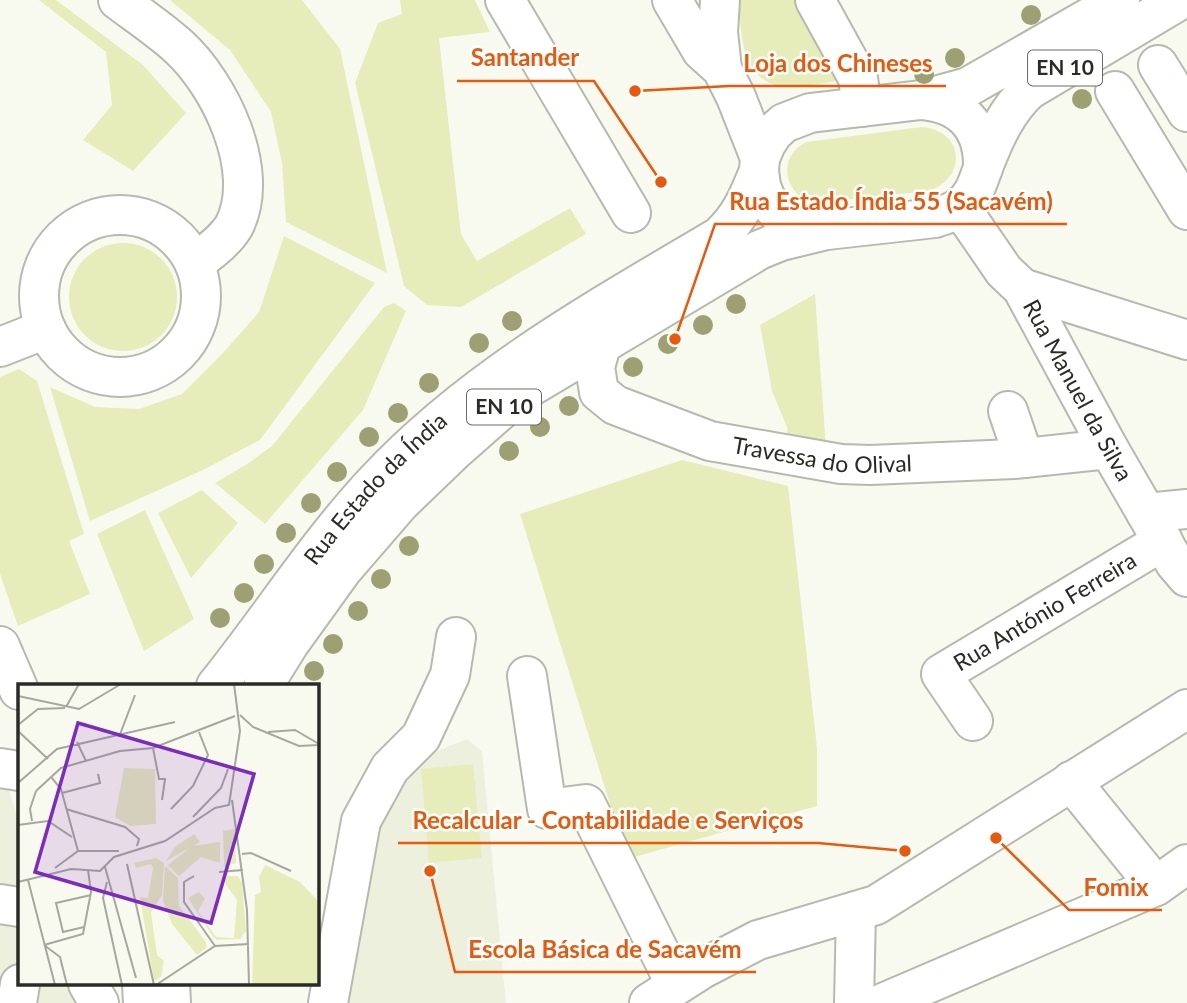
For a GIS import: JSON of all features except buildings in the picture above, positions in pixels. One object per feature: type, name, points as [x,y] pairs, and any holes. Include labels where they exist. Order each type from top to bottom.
[{"type":"street","points":[[118,0],[179,47],[209,82],[234,130],[243,176],[242,207],[232,228],[215,247],[195,262]]},
{"type":"street","points":[[505,0],[631,213]]},
{"type":"street","points":[[672,0],[702,51],[729,83],[762,111],[796,117]]},
{"type":"street","points":[[720,0],[718,32],[729,83],[760,164]]},
{"type":"street","points":[[815,0],[858,78],[862,107]]},
{"type":"street","name":"EN 10","points":[[796,117],[922,100],[968,87],[1120,0]]},
{"type":"street","name":"EN 10","points":[[960,208],[979,182],[1008,113],[1029,90],[1180,0]]},
{"type":"street","points":[[1158,65],[1187,112]]},
{"type":"street","points":[[1115,91],[1187,210]]},
{"type":"street","name":"EN 10","points":[[922,100],[951,106],[973,125],[984,153],[983,168]]},
{"type":"street","name":"Rua Estado da Índia","points":[[218,684],[316,554],[376,482],[432,429],[500,374],[569,326],[720,236],[736,221],[746,204],[774,133],[796,117]]},
{"type":"street","name":"Rua Estado da Índia","points":[[760,164],[761,186],[766,199],[785,221],[812,230],[935,218],[960,208]]},
{"type":"street","name":"Rua Manuel da Silva","points":[[960,208],[1004,271],[1022,288],[1109,449],[1175,563],[1187,577]]},
{"type":"street","points":[[112,215],[137,216],[161,225],[181,242],[195,262],[202,287],[201,313],[191,337],[175,356],[154,370],[129,377],[103,376],[79,366],[60,350],[46,329],[39,304],[41,279],[50,256],[66,236],[88,222],[112,215]]},
{"type":"street","name":"Rua Estado da Índia","points":[[264,684],[289,644],[343,569],[400,503],[520,393],[771,244],[827,230]]},
{"type":"street","points":[[1022,288],[1187,340]]},
{"type":"street","points":[[0,347],[46,329]]},
{"type":"street","name":"Travessa do Olival","points":[[602,342],[595,367],[599,392],[615,405],[710,441],[841,464],[870,465],[1024,458],[1109,449]]},
{"type":"street","points":[[1008,411],[1024,458]]},
{"type":"street","points":[[1154,527],[1187,509]]},
{"type":"street","name":"Rua António Ferreira","points":[[973,721],[941,674],[1154,527]]},
{"type":"street","points":[[328,1003],[361,821],[390,768],[421,737],[450,675],[456,637]]},
{"type":"street","points":[[0,646],[18,688]]},
{"type":"street","points":[[527,676],[547,809],[586,804],[676,986],[758,940],[876,905],[1187,709]]},
{"type":"street","points":[[0,768],[18,771]]},
{"type":"street","points":[[1071,781],[1156,886]]},
{"type":"street","points":[[900,999],[1156,886],[1187,864]]},
{"type":"street","points":[[0,904],[18,907]]},
{"type":"street","points":[[854,1003],[856,911]]},
{"type":"street","points":[[89,986],[99,1003]]},
{"type":"shaded area","points":[[467,739],[482,751],[506,1003],[341,1003],[374,829],[397,785],[430,754]]},
{"type":"shaded area","points":[[0,763],[18,819],[18,986],[102,986],[107,1003],[0,1003]]},
{"type":"green space","points":[[39,0],[56,0],[143,65],[186,113],[133,171],[83,140],[112,105],[106,52]]},
{"type":"green space","points":[[170,0],[302,0],[340,49],[387,273],[286,222],[282,163],[271,112],[230,50]]},
{"type":"green space","points":[[400,0],[475,0],[490,32],[439,38],[461,234],[477,261],[570,208],[586,234],[461,307],[427,305],[404,286],[355,83],[378,23],[402,14]]},
{"type":"green space","points":[[740,0],[806,0],[846,80],[796,87],[767,82],[750,64],[745,52],[740,25]]},
{"type":"green space","points":[[922,127],[936,130],[946,136],[956,155],[950,176],[942,185],[929,191],[815,203],[796,193],[791,185],[787,166],[790,157],[806,142]]},
{"type":"green space","points":[[284,236],[375,283],[260,440],[205,469],[90,521],[50,387],[95,407],[139,409],[182,394],[259,312]]},
{"type":"green space","points":[[123,243],[144,247],[161,259],[173,276],[177,297],[173,318],[161,335],[144,347],[123,351],[102,347],[85,335],[73,318],[69,297],[73,276],[85,259],[102,247]]},
{"type":"green space","points":[[815,294],[826,448],[788,447],[787,427],[772,391],[760,325]]},
{"type":"green space","points":[[394,303],[406,311],[363,410],[265,524],[215,483],[272,446],[384,307]]},
{"type":"green space","points":[[19,369],[37,381],[84,534],[69,541],[90,594],[18,626],[0,574],[0,377]]},
{"type":"green space","points":[[682,460],[788,486],[817,748],[817,806],[627,859],[520,514]]},
{"type":"green space","points":[[202,490],[238,523],[191,578],[158,513]]},
{"type":"green space","points":[[145,510],[194,619],[144,651],[97,534]]},
{"type":"green space","points":[[473,764],[482,858],[429,863],[421,769]]},
{"type":"place","name":"Loja dos Chineses","points":[[635,91]]},
{"type":"place","name":"Santander","points":[[661,182]]},
{"type":"place","name":"Rua Estado Índia 55 (Sacavém)","points":[[675,339]]},
{"type":"place","name":"Fomix","points":[[996,838]]},
{"type":"place","name":"Recalcular - Contabilidade e Serviços","points":[[905,851]]},
{"type":"place","name":"Escola Básica de Sacavém","points":[[430,871]]}]
